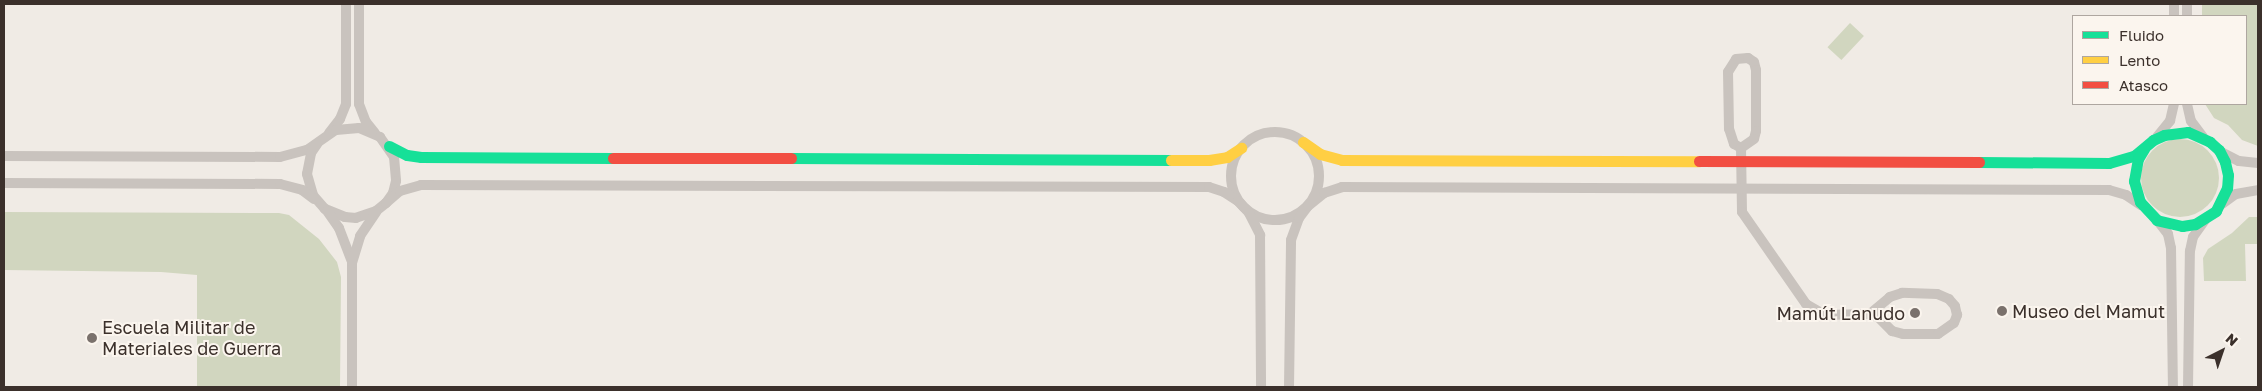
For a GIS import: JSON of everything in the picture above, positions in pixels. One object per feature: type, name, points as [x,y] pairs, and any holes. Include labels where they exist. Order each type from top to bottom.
[{"type":"street","points":[[346,4],[346,104],[336,125],[317,144],[311,153],[307,174],[309,185],[339,228],[352,263]]},
{"type":"street","points":[[359,4],[359,104],[366,122],[388,146],[394,157],[396,181],[386,203]]},
{"type":"street","points":[[1748,58],[1754,62],[1756,70],[1756,131],[1754,139],[1741,148],[1734,144],[1729,129],[1728,72],[1736,59],[1748,58]]},
{"type":"street","points":[[1261,387],[1261,241],[1254,220],[1243,207],[1233,188],[1231,178],[1232,167],[1241,148],[1248,140],[1270,132],[1282,132],[1320,154],[1342,160],[2116,163],[2129,159],[2144,149],[2168,126],[2174,105]]},
{"type":"street","points":[[2187,105],[2189,116],[2195,127],[2219,150],[2239,160],[2258,163]]},
{"type":"street","points":[[325,136],[347,128],[364,130],[380,137]]},
{"type":"street","points":[[2153,140],[2164,134],[2188,132],[2210,142]]},
{"type":"street","points":[[1289,387],[1289,248],[1296,225],[1315,196],[1319,173],[1311,150],[1302,142]]},
{"type":"street","points":[[4,156],[280,157],[302,152],[317,144]]},
{"type":"street","points":[[388,146],[407,155],[421,158],[1189,160],[1221,159],[1241,148]]},
{"type":"street","points":[[1741,148],[1742,212],[1806,304],[1825,315],[1870,314],[1878,317],[1892,331],[1903,334],[1938,334],[1948,329],[1954,323],[1956,315],[1954,306],[1949,299],[1937,294],[1890,296],[1870,314]]},
{"type":"street","points":[[2144,149],[2134,169],[2134,181],[2140,202],[2147,212]]},
{"type":"street","points":[[2216,210],[2223,200],[2228,175],[2219,150]]},
{"type":"street","points":[[4,183],[280,184],[302,190],[334,214],[350,218],[366,216],[376,211],[400,191],[421,185],[1209,187],[1224,192],[1253,214],[1276,220],[1288,219],[1324,194],[1342,188],[2109,190],[2134,200],[2157,220],[2168,234],[2171,248],[2173,387]]},
{"type":"street","points":[[2188,387],[2190,251],[2193,236],[2206,219],[2236,194],[2258,190]]},
{"type":"street","points":[[352,387],[352,263],[360,236],[376,211]]},
{"type":"street","points":[[2157,220],[2182,226],[2206,219]]},
{"type":"green space","points":[[2202,4],[2258,4],[2258,146],[2242,140],[2228,125],[2214,118],[2206,105],[2247,105],[2247,15],[2202,15]]},
{"type":"green space","points":[[1850,23],[1864,36],[1841,60],[1827,47]]},
{"type":"green space","points":[[2180,139],[2195,142],[2207,151],[2216,163],[2219,178],[2216,193],[2207,205],[2195,214],[2180,217],[2165,214],[2153,205],[2144,193],[2141,178],[2144,163],[2153,151],[2165,142]]},
{"type":"green space","points":[[4,212],[279,213],[289,215],[319,239],[337,262],[341,277],[340,387],[197,387],[197,275],[161,272],[4,270]]},
{"type":"green space","points":[[2249,217],[2258,217],[2258,244],[2245,244],[2246,281],[2204,281],[2203,258],[2208,249],[2232,233]]},
{"type":"traffic: fast","points":[[1979,162],[2109,163],[2134,156],[2153,140],[2164,135],[2188,132],[2210,142],[2219,150],[2225,162],[2228,175],[2227,188],[2216,211],[2195,224],[2182,226],[2157,220],[2140,202],[2134,181],[2138,159],[2144,149]]},
{"type":"traffic: fast","points":[[389,146],[407,155],[421,157],[613,158]]},
{"type":"traffic: fast","points":[[791,158],[1171,160]]},
{"type":"traffic: slow","points":[[1303,142],[1320,154],[1342,160],[1699,161]]},
{"type":"traffic: slow","points":[[1171,160],[1209,160],[1227,157],[1241,148]]},
{"type":"traffic: jam","points":[[613,158],[791,158]]},
{"type":"traffic: jam","points":[[1699,161],[1979,162]]},
{"type":"place","name":"Museo del Mamut","points":[[2002,311]]},
{"type":"place","name":"Mamút Lanudo","points":[[1915,313]]},
{"type":"place","name":"Escuela Militar de Materiales de Guerra","points":[[92,338]]}]
